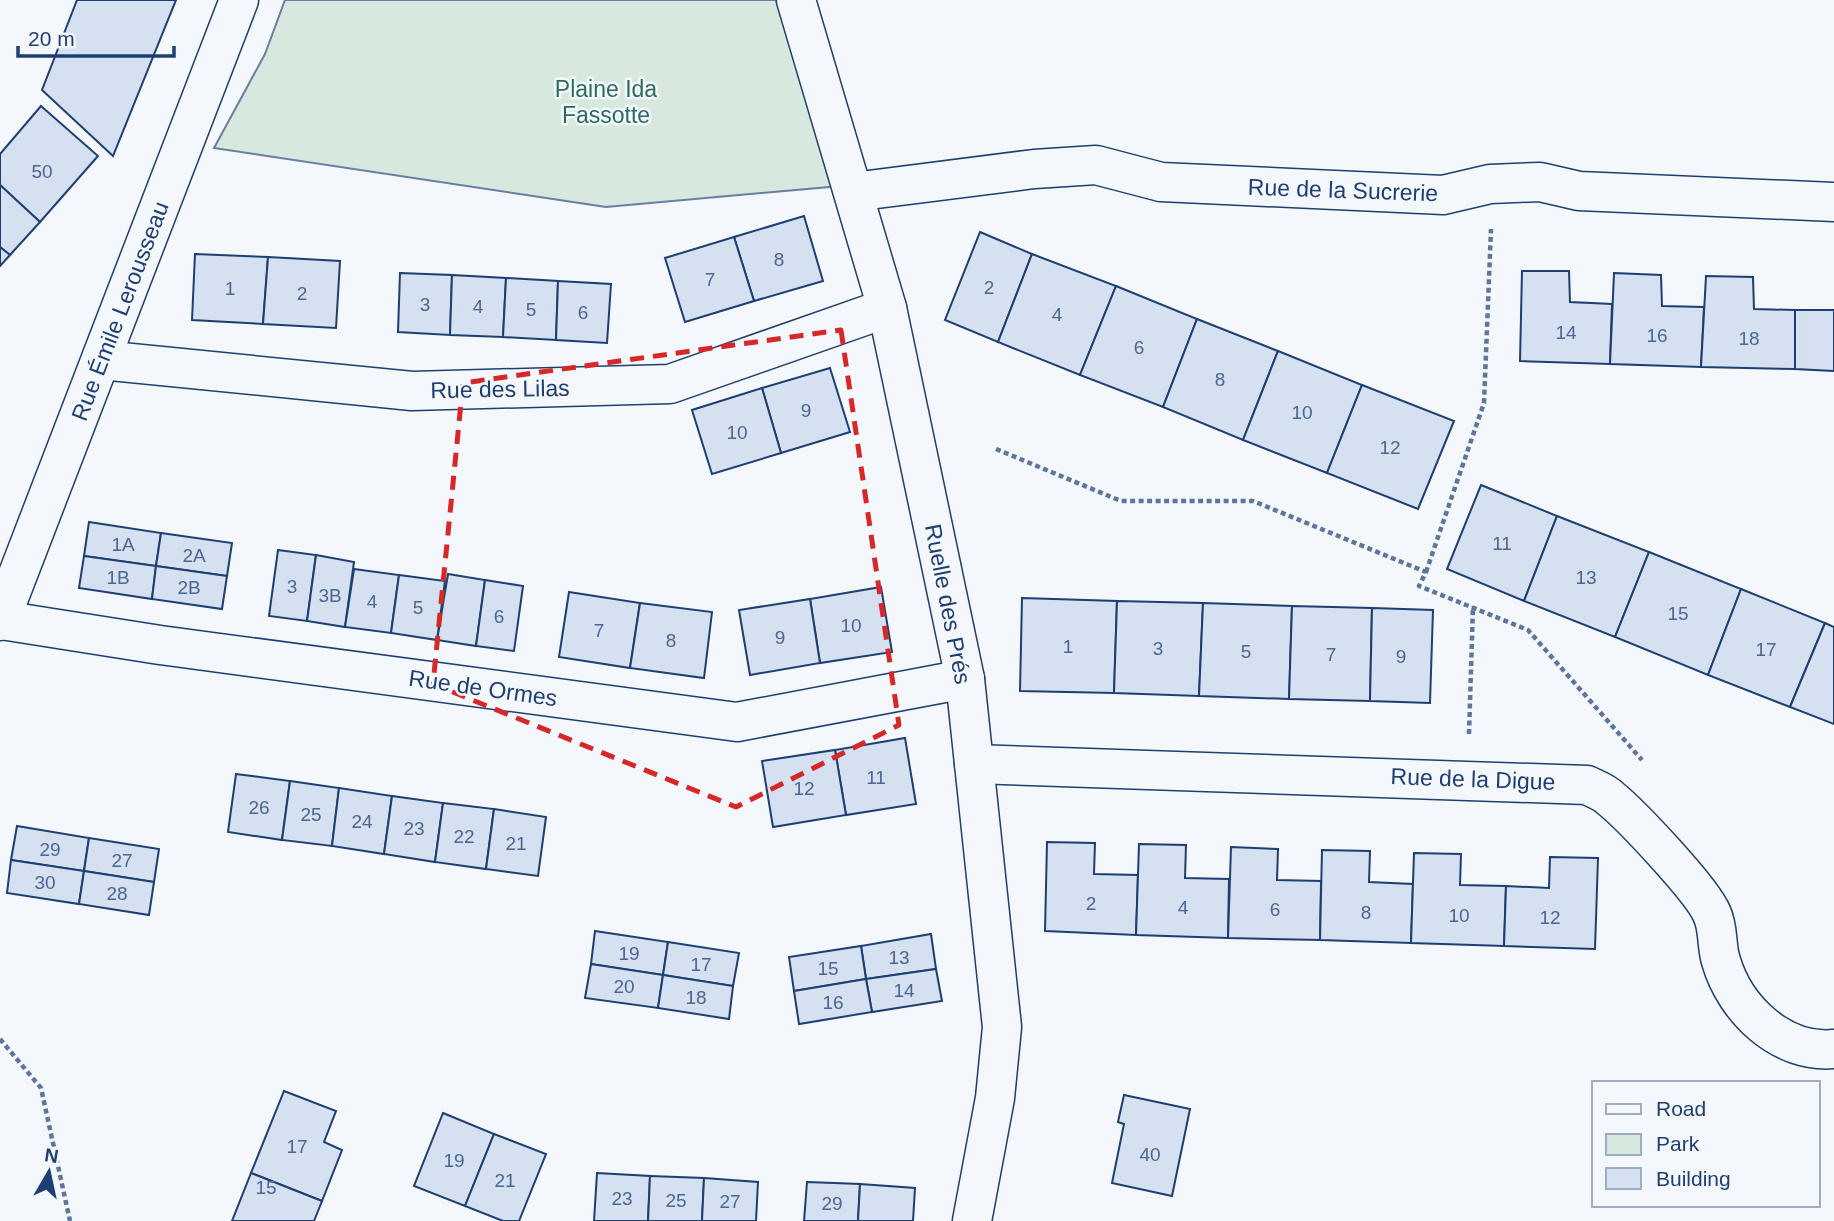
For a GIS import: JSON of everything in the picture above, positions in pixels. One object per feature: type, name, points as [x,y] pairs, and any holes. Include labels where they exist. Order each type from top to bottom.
[{"type":"street","name":"Rue Émile Lerousseau","points":[[0,621],[239,0]]},
{"type":"street","name":"Ruelle des Prés","points":[[796,0],[887,308],[965,679],[1002,1027],[995,1098],[972,1221]]},
{"type":"street","name":"Rue de la Sucrerie","points":[[853,192],[1034,169],[1097,165],[1161,182],[1443,195],[1490,184],[1540,182],[1579,191],[1834,202]]},
{"type":"street","name":"Rue des Lilas","points":[[101,360],[412,391],[670,384],[887,308]]},
{"type":"street","name":"Rue de Ormes","points":[[0,621],[737,722],[965,679]]},
{"type":"street","name":"Rue de la Digue","points":[[974,764],[1587,785],[1608,796],[1697,891],[1712,913],[1719,958],[1730,987],[1748,1011],[1770,1031],[1798,1045],[1834,1049]]},
{"type":"path","points":[[1503,230],[1491,229],[1484,403],[1419,586],[1528,630],[1645,764]]},
{"type":"path","points":[[996,449],[1121,501],[1253,501],[1426,572]]},
{"type":"path","points":[[1468,779],[1473,606]]},
{"type":"path","points":[[0,1039],[41,1088],[70,1221]]},
{"type":"highlighted area","points":[[841,330],[899,725],[736,807],[433,684],[463,383]]},
{"type":"green space","name":"Plaine Ida Fassotte","points":[[285,0],[776,0],[840,186],[606,207],[214,148],[265,54]]},
{"type":"building","points":[[77,0],[176,0],[113,156],[42,90]]},
{"type":"building","points":[[41,106],[98,156],[40,222],[0,185],[0,154]]},
{"type":"building","points":[[0,185],[40,222],[10,255],[0,247]]},
{"type":"building","points":[[804,216],[823,281],[754,301],[734,237]]},
{"type":"building","points":[[980,232],[1032,254],[998,342],[945,320]]},
{"type":"building","points":[[734,237],[754,301],[685,322],[665,258]]},
{"type":"building","points":[[0,247],[10,255],[0,266]]},
{"type":"building","points":[[195,254],[268,257],[263,324],[192,320]]},
{"type":"building","points":[[1032,254],[1116,286],[1080,375],[998,342]]},
{"type":"building","points":[[268,257],[340,261],[336,328],[263,324]]},
{"type":"building","points":[[1522,271],[1569,271],[1570,302],[1612,304],[1610,364],[1520,361]]},
{"type":"building","points":[[400,273],[452,275],[450,335],[398,332]]},
{"type":"building","points":[[1614,273],[1661,275],[1662,306],[1704,307],[1701,367],[1610,364]]},
{"type":"building","points":[[452,275],[506,278],[503,337],[450,335]]},
{"type":"building","points":[[1706,276],[1753,277],[1754,309],[1795,310],[1795,369],[1701,367]]},
{"type":"building","points":[[506,278],[558,281],[556,340],[503,337]]},
{"type":"building","points":[[558,281],[611,284],[607,343],[556,340]]},
{"type":"building","points":[[1116,286],[1197,319],[1163,407],[1080,375]]},
{"type":"building","points":[[1795,310],[1834,310],[1834,371],[1795,369]]},
{"type":"building","points":[[1197,319],[1278,351],[1243,440],[1163,407]]},
{"type":"building","points":[[1278,351],[1362,385],[1327,473],[1243,440]]},
{"type":"building","points":[[830,368],[850,432],[781,453],[762,388]]},
{"type":"building","points":[[1362,385],[1454,421],[1418,509],[1327,473]]},
{"type":"building","points":[[762,388],[781,453],[712,474],[692,410]]},
{"type":"building","points":[[1481,485],[1557,516],[1524,601],[1447,569]]},
{"type":"building","points":[[1557,516],[1649,552],[1615,637],[1524,601]]},
{"type":"building","points":[[89,522],[161,533],[156,566],[84,556]]},
{"type":"building","points":[[161,533],[232,543],[227,576],[156,566]]},
{"type":"building","points":[[278,550],[316,555],[307,621],[269,616]]},
{"type":"building","points":[[1649,552],[1741,589],[1708,675],[1615,637]]},
{"type":"building","points":[[316,555],[354,562],[345,627],[307,621]]},
{"type":"building","points":[[84,556],[156,566],[152,599],[79,588]]},
{"type":"building","points":[[156,566],[227,576],[222,609],[152,599]]},
{"type":"building","points":[[354,569],[399,575],[391,633],[345,627]]},
{"type":"building","points":[[448,574],[485,580],[476,646],[437,640]]},
{"type":"building","points":[[399,575],[445,581],[437,640],[391,633]]},
{"type":"building","points":[[485,580],[523,586],[514,651],[476,646]]},
{"type":"building","points":[[881,587],[892,652],[820,663],[810,599]]},
{"type":"building","points":[[1741,589],[1825,623],[1790,707],[1708,675]]},
{"type":"building","points":[[569,592],[640,603],[630,668],[559,657]]},
{"type":"building","points":[[1022,598],[1117,601],[1114,693],[1020,691]]},
{"type":"building","points":[[810,599],[820,663],[750,675],[739,610]]},
{"type":"building","points":[[1117,601],[1203,603],[1199,696],[1114,693]]},
{"type":"building","points":[[640,603],[712,612],[704,678],[630,668]]},
{"type":"building","points":[[1203,603],[1292,606],[1289,699],[1199,696]]},
{"type":"building","points":[[1292,606],[1372,608],[1370,701],[1289,699]]},
{"type":"building","points":[[1372,608],[1433,610],[1430,703],[1370,701]]},
{"type":"building","points":[[1825,623],[1834,627],[1834,724],[1790,707]]},
{"type":"building","points":[[905,738],[916,804],[846,815],[835,750]]},
{"type":"building","points":[[835,750],[846,815],[773,827],[762,761]]},
{"type":"building","points":[[236,774],[290,781],[282,840],[228,832]]},
{"type":"building","points":[[290,781],[339,788],[332,846],[282,840]]},
{"type":"building","points":[[339,788],[392,796],[384,854],[332,846]]},
{"type":"building","points":[[392,796],[443,803],[435,862],[384,854]]},
{"type":"building","points":[[443,803],[494,809],[486,869],[435,862]]},
{"type":"building","points":[[494,809],[546,817],[538,876],[486,869]]},
{"type":"building","points":[[17,826],[89,838],[84,871],[11,860]]},
{"type":"building","points":[[89,838],[159,849],[154,882],[84,871]]},
{"type":"building","points":[[1047,842],[1095,843],[1094,874],[1138,875],[1136,935],[1045,931]]},
{"type":"building","points":[[1139,844],[1186,845],[1185,878],[1229,879],[1228,938],[1136,935]]},
{"type":"building","points":[[1231,847],[1278,849],[1277,880],[1321,881],[1320,940],[1228,938]]},
{"type":"building","points":[[1322,850],[1370,851],[1369,882],[1413,884],[1411,943],[1320,940]]},
{"type":"building","points":[[1414,853],[1461,854],[1460,885],[1506,886],[1504,946],[1411,943]]},
{"type":"building","points":[[1550,857],[1598,858],[1595,949],[1504,946],[1506,886],[1549,888]]},
{"type":"building","points":[[11,860],[84,871],[79,904],[7,893]]},
{"type":"building","points":[[84,871],[154,882],[149,915],[79,904]]},
{"type":"building","points":[[595,931],[668,942],[663,975],[591,964]]},
{"type":"building","points":[[931,934],[936,969],[866,979],[861,946]]},
{"type":"building","points":[[668,942],[739,953],[733,986],[663,975]]},
{"type":"building","points":[[861,946],[866,979],[794,991],[789,957]]},
{"type":"building","points":[[591,964],[663,975],[658,1008],[585,998]]},
{"type":"building","points":[[936,969],[942,1001],[872,1012],[866,979]]},
{"type":"building","points":[[663,975],[733,986],[729,1019],[658,1008]]},
{"type":"building","points":[[866,979],[872,1012],[799,1024],[794,991]]},
{"type":"building","points":[[284,1091],[336,1111],[324,1142],[342,1150],[322,1201],[251,1173]]},
{"type":"building","points":[[1124,1095],[1190,1109],[1172,1196],[1112,1183],[1124,1124],[1118,1122]]},
{"type":"building","points":[[443,1113],[494,1134],[465,1206],[414,1186]]},
{"type":"building","points":[[494,1134],[546,1154],[519,1221],[503,1221],[465,1206]]},
{"type":"building","points":[[251,1173],[322,1201],[314,1221],[232,1221]]},
{"type":"building","points":[[597,1173],[650,1176],[648,1221],[594,1221]]},
{"type":"building","points":[[650,1176],[704,1178],[702,1221],[648,1221]]},
{"type":"building","points":[[704,1178],[758,1182],[756,1221],[702,1221]]},
{"type":"building","points":[[807,1182],[860,1184],[858,1221],[804,1221]]},
{"type":"building","points":[[860,1184],[915,1188],[913,1221],[858,1221]]}]
